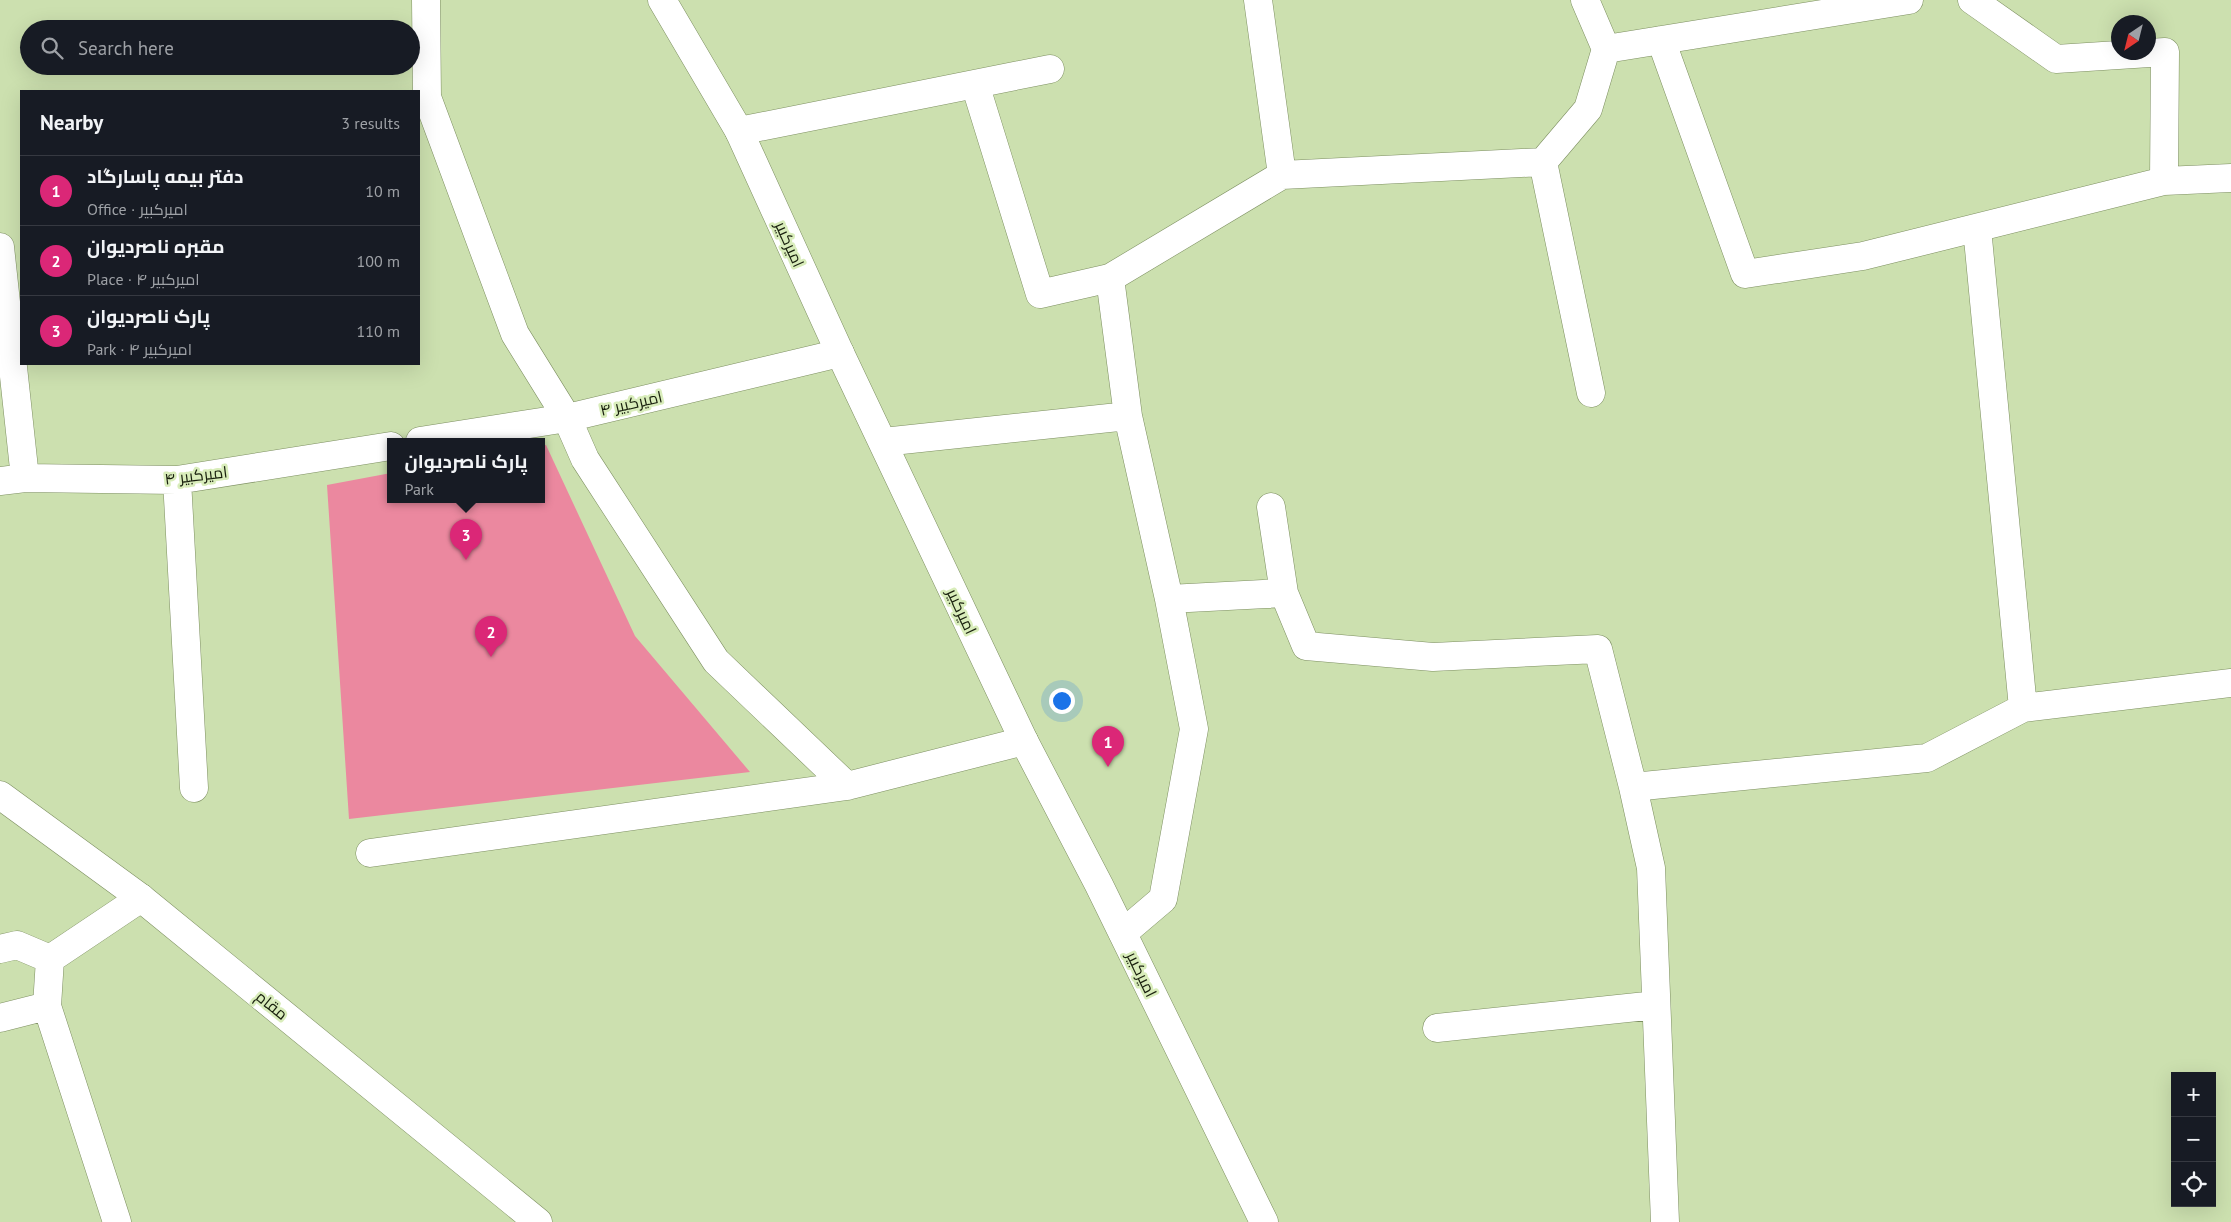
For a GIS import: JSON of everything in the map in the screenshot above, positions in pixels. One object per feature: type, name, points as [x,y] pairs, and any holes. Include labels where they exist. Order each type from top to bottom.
[{"type":"street","points":[[426,0],[427,97],[514,334],[567,418],[585,459],[716,661],[848,786]]},
{"type":"street","name":"امیرکبیر","points":[[662,0],[739,131],[840,353],[1024,741],[1122,933],[1264,1222]]},
{"type":"street","points":[[1258,0],[1282,174]]},
{"type":"street","points":[[975,84],[1040,294],[1110,278],[1282,174],[1543,162],[1588,109],[1606,48],[1585,0]]},
{"type":"street","points":[[1606,48],[1909,0]]},
{"type":"street","points":[[1972,0],[2056,59],[2164,52],[2164,181]]},
{"type":"street","points":[[1661,40],[1745,274],[1863,256],[2164,181],[2231,178]]},
{"type":"street","points":[[739,131],[1050,69]]},
{"type":"street","points":[[1543,162],[1591,393]]},
{"type":"street","points":[[1977,228],[2023,708]]},
{"type":"street","points":[[0,247],[13,479]]},
{"type":"street","points":[[1110,278],[1128,416],[1169,598],[1194,729],[1163,899],[1122,933]]},
{"type":"street","name":"امیرکبیر ۴","points":[[439,438],[567,418],[840,353]]},
{"type":"street","points":[[883,442],[1128,416]]},
{"type":"street","name":"امیرکبیر ۴","points":[[13,479],[177,480],[387,447]]},
{"type":"street","points":[[177,480],[194,788]]},
{"type":"street","points":[[1270,507],[1284,593],[1306,646],[1433,657],[1598,649],[1633,787],[1651,868],[1665,1222]]},
{"type":"street","points":[[1169,598],[1284,593]]},
{"type":"street","points":[[1633,787],[1927,758],[2023,708],[2231,683]]},
{"type":"street","points":[[370,853],[848,786],[1024,741]]},
{"type":"street","name":"مقام","points":[[0,795],[140,898],[538,1222]]},
{"type":"street","points":[[50,959],[140,898]]},
{"type":"street","points":[[0,950],[17,945],[50,959]]},
{"type":"street","points":[[50,959],[47,1006],[117,1222]]},
{"type":"street","points":[[1438,1028],[1656,1005]]},
{"type":"street","points":[[0,1018],[47,1006]]},
{"type":"shaded area","points":[[545,445],[635,636],[750,772],[349,819],[327,485],[387,474],[387,503],[545,503]]},
{"type":"place","name":"پارک ناصردیوان","points":[[466,560]]},
{"type":"place","name":"مقبره ناصردیوان","points":[[491,657]]},
{"type":"place","name":"دفتر بیمه پاسارگاد","points":[[1108,767]]}]
